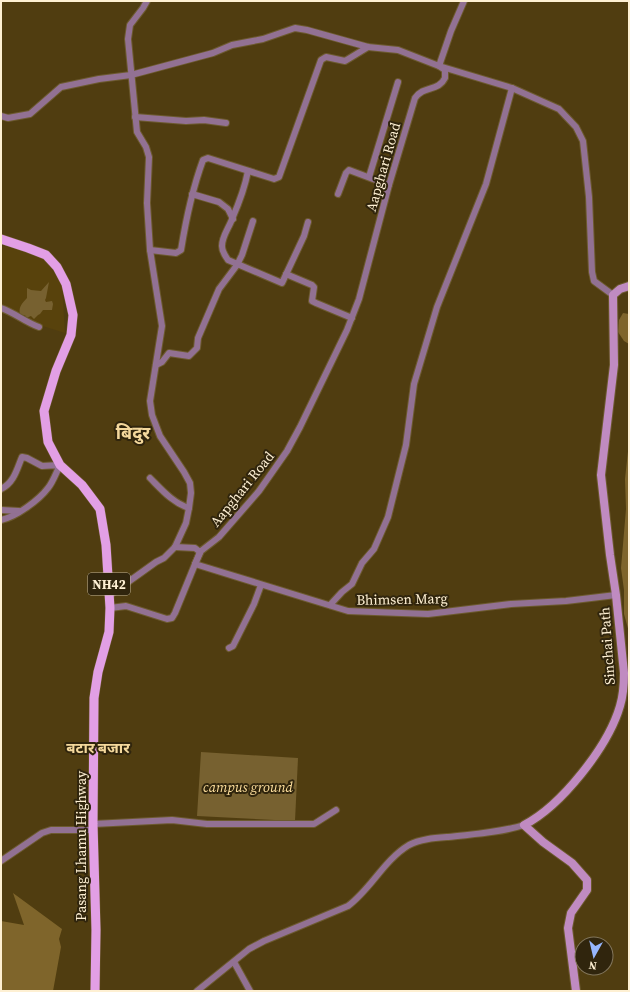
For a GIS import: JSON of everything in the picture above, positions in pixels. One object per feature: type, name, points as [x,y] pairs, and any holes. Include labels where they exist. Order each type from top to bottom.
[{"type":"main road","name":"Pasang Lhamu Highway","points":[[1,238],[46,256],[57,267],[66,284],[73,315],[71,335],[56,371],[44,411],[48,442],[60,465],[82,485],[100,509],[106,545],[110,595],[109,632],[98,672],[94,698],[93,827],[96,930],[94,991]]},
{"type":"street","points":[[110,595],[156,562],[164,558],[175,547],[186,523],[190,508],[190,483],[171,451],[160,436],[152,415],[150,401],[162,326],[150,250],[147,203],[149,157],[146,147],[137,132],[128,39],[130,25],[148,1]]},
{"type":"street","points":[[439,66],[451,31],[464,1]]},
{"type":"street","points":[[1,116],[8,118],[30,114],[61,87],[100,79],[131,75],[213,53],[232,45],[262,39],[295,28],[368,47],[398,50],[439,66],[512,88],[559,109],[576,127],[583,141],[591,214],[592,272],[594,281],[613,295],[620,289],[629,286]]},
{"type":"street","points":[[150,250],[176,253],[181,250],[187,213],[202,160],[208,158],[274,179],[279,177],[321,60],[326,57],[345,61],[368,47]]},
{"type":"street","name":"Aapghari Road","points":[[195,564],[201,551],[219,537],[259,491],[287,451],[300,427],[352,318],[359,299],[389,185],[415,98],[421,91],[440,85],[445,78],[445,70],[439,66]]},
{"type":"street","points":[[369,177],[398,82]]},
{"type":"street","points":[[330,605],[352,584],[362,563],[374,549],[388,517],[406,445],[414,384],[437,307],[486,184],[512,88]]},
{"type":"street","points":[[135,116],[186,121],[204,120],[226,124]]},
{"type":"street","points":[[248,170],[245,186],[233,219],[223,239],[223,253],[228,260],[282,283],[304,236],[308,222]]},
{"type":"street","points":[[338,194],[346,173],[349,170],[389,185]]},
{"type":"street","points":[[192,194],[219,202],[228,210],[233,219]]},
{"type":"street","points":[[156,366],[162,362],[169,353],[189,356],[194,353],[197,348],[198,338],[219,289],[237,265],[242,255],[253,221]]},
{"type":"street","points":[[286,274],[312,285],[314,288],[312,301],[352,318]]},
{"type":"street","name":"Sinchai Path","points":[[524,825],[536,818],[558,799],[582,774],[604,741],[613,723],[620,706],[624,686],[616,595],[601,475],[614,365],[613,295]]},
{"type":"street","points":[[1,308],[14,313],[28,323],[39,327]]},
{"type":"street","points":[[1,488],[5,487],[13,479],[22,457],[42,466],[60,465],[50,486],[42,496],[21,511],[1,520]]},
{"type":"street","points":[[150,478],[165,494],[182,506],[190,508]]},
{"type":"street","points":[[1,510],[21,511]]},
{"type":"street","points":[[110,608],[126,606],[170,619],[175,613],[200,552],[195,548],[175,547]]},
{"type":"street","name":"Bhimsen Marg","points":[[195,564],[348,611],[428,614],[511,604],[566,601],[616,595]]},
{"type":"street","points":[[229,648],[233,646],[254,604],[261,585]]},
{"type":"street","points":[[1,861],[42,833],[51,830],[172,820],[207,824],[314,824],[336,810]]},
{"type":"street","points":[[197,991],[249,950],[264,941],[348,906],[358,898],[397,854],[410,844],[429,839],[508,830],[524,825],[543,842],[572,864],[587,880],[587,890],[571,913],[568,928],[576,991]]},
{"type":"street","points":[[234,962],[250,991]]},
{"type":"shaded area","points":[[1,245],[43,257],[62,284],[65,333],[1,313]]},
{"type":"shaded area","points":[[623,313],[629,314],[629,344],[624,341],[618,332],[619,320]]},
{"type":"shaded area","points":[[629,442],[629,632],[624,614],[624,590],[621,568],[626,509],[625,479]]},
{"type":"shaded area","points":[[13,893],[62,929],[59,939],[61,947],[53,991],[1,991],[1,921],[24,925]]},
{"type":"green space","points":[[49,282],[45,300],[46,302],[52,301],[52,310],[43,310],[34,319],[31,316],[26,318],[25,315],[21,316],[20,309],[27,298],[27,288],[41,291]]},
{"type":"green space","name":"campus ground","points":[[201,752],[298,758],[295,821],[197,816]]},
{"type":"district","name":"बिदुर","points":[[133,433]]},
{"type":"district","name":"बटार बजार","points":[[98,748]]}]
